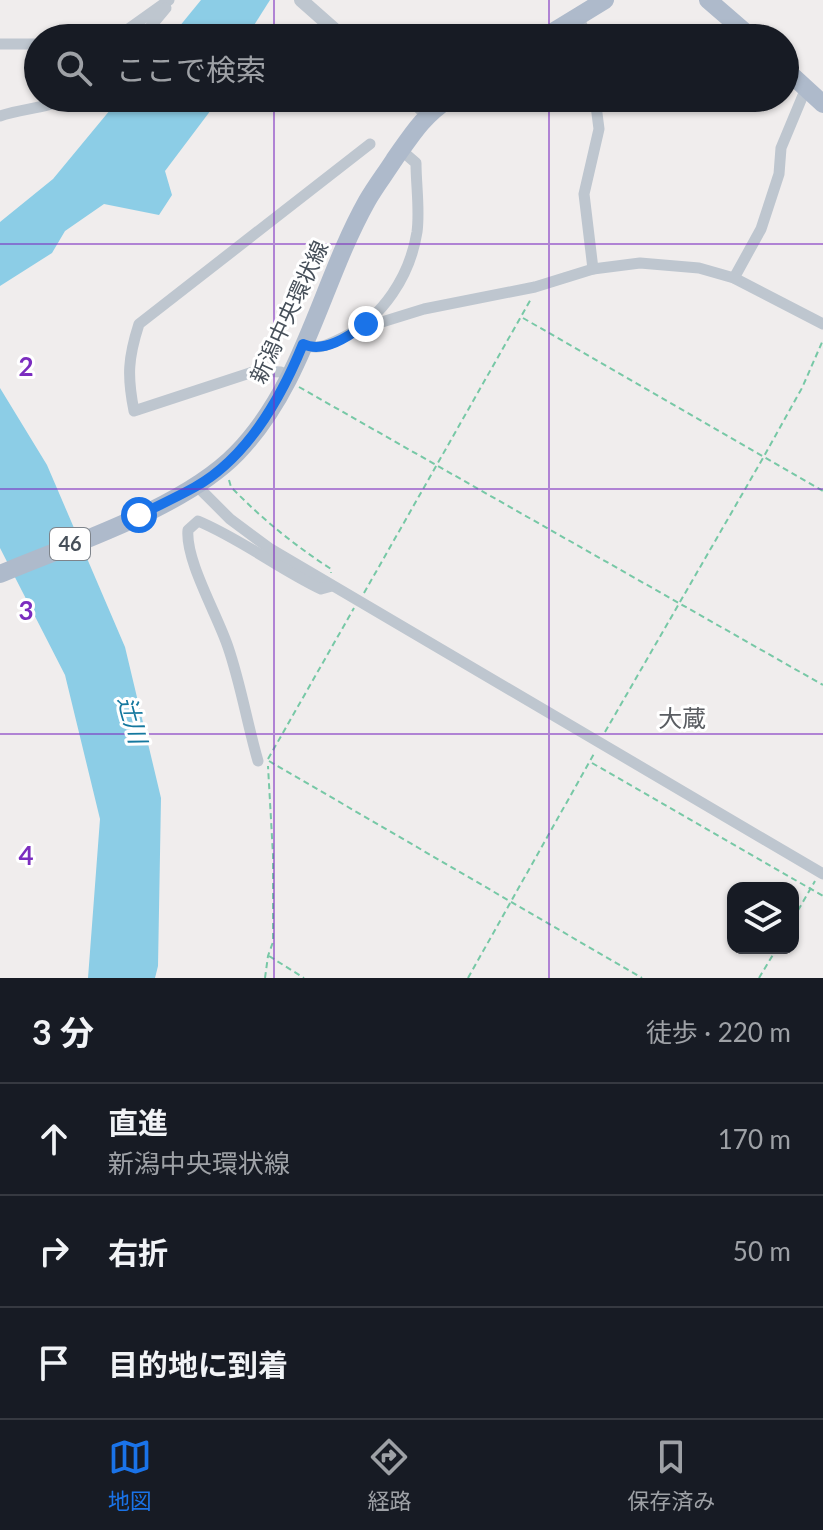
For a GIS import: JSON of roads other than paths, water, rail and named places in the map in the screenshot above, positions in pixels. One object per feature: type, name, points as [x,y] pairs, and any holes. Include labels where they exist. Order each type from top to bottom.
[{"type":"main road","points":[[566,24],[605,0]]},
{"type":"main road","points":[[708,0],[736,24]]},
{"type":"main road","points":[[799,82],[823,104]]},
{"type":"main road","name":"新潟中央環状線","points":[[0,574],[139,515],[197,486],[236,454],[257,430],[289,379],[367,201],[430,112]]},
{"type":"street","points":[[136,24],[171,0]]},
{"type":"street","points":[[152,24],[171,0]]},
{"type":"street","points":[[301,0],[328,24]]},
{"type":"street","points":[[578,17],[581,24]]},
{"type":"street","points":[[0,44],[24,44]]},
{"type":"street","points":[[799,105],[806,88]]},
{"type":"street","points":[[0,116],[24,108]]},
{"type":"street","points":[[593,269],[584,194],[599,129],[597,112]]},
{"type":"street","points":[[734,278],[761,229],[779,174],[781,148],[796,112]]},
{"type":"street","points":[[289,379],[281,372],[256,371],[134,411],[128,377],[139,324],[370,144]]},
{"type":"street","points":[[303,344],[312,348],[322,347],[366,324],[378,314],[404,270],[417,232],[416,163],[401,150]]},
{"type":"street","points":[[366,324],[535,287],[593,269],[640,263],[699,268],[734,278],[823,324]]},
{"type":"street","points":[[197,486],[230,519],[356,605],[823,874]]},
{"type":"street","points":[[263,761],[228,646],[191,553],[188,530],[198,521],[216,528],[302,580],[321,589],[332,586]]},
{"type":"water","points":[[201,0],[270,0],[255,24],[181,24]]},
{"type":"water","points":[[108,112],[209,112],[165,171],[172,195],[159,215],[104,204],[65,231],[52,253],[0,286],[0,222],[53,179]]},
{"type":"water","name":"辻川","points":[[0,388],[47,465],[125,647],[161,798],[158,966],[155,978],[88,978],[100,819],[65,675],[0,548]]},
{"type":"district","name":"大蔵","points":[[682,719]]}]
